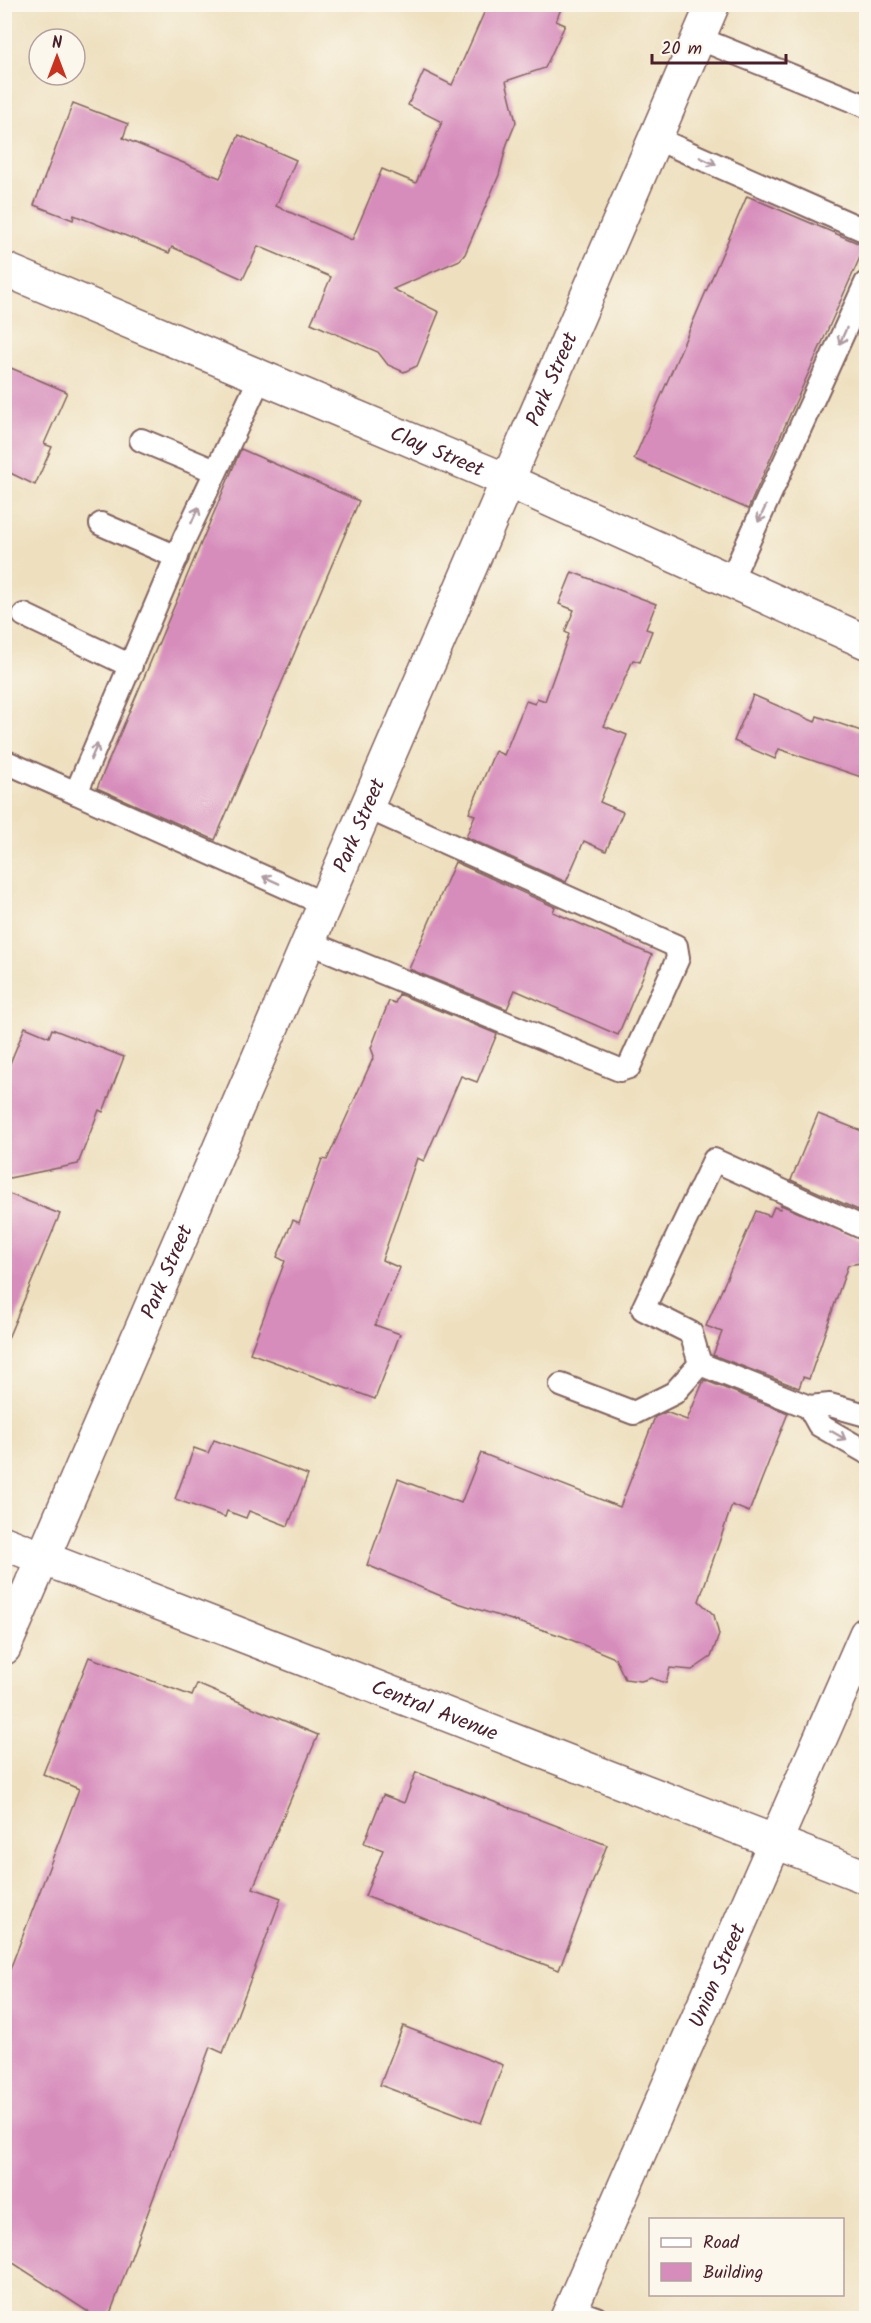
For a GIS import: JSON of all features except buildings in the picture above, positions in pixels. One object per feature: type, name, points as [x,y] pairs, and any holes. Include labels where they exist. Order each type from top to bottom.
[{"type":"street","name":"Park Street","points":[[4,1648],[713,4]]},
{"type":"street","name":"Clay Street","points":[[4,269],[506,480],[867,642]]},
{"type":"street","name":"Central Avenue","points":[[4,1543],[867,1876]]},
{"type":"street","name":"Union Street","points":[[578,2315],[776,1842],[867,1634]]},
{"type":"lane","points":[[698,38],[867,106]]},
{"type":"lane","points":[[655,138],[867,231]]},
{"type":"lane","points":[[730,582],[867,283]]},
{"type":"lane","points":[[76,793],[177,556],[260,378]]},
{"type":"lane","points":[[141,440],[215,471]]},
{"type":"lane","points":[[101,524],[177,556]]},
{"type":"lane","points":[[24,615],[131,666]]},
{"type":"lane","points":[[4,762],[324,904]]},
{"type":"lane","points":[[308,942],[620,1070],[629,1067],[678,957],[676,946],[366,807]]},
{"type":"lane","points":[[700,1364],[691,1333],[644,1310],[714,1160],[867,1229]]},
{"type":"lane","points":[[561,1385],[634,1413],[674,1393],[700,1364]]},
{"type":"lane","points":[[700,1364],[809,1407],[830,1405],[867,1415]]},
{"type":"lane","points":[[809,1407],[819,1425],[867,1452]]}]
